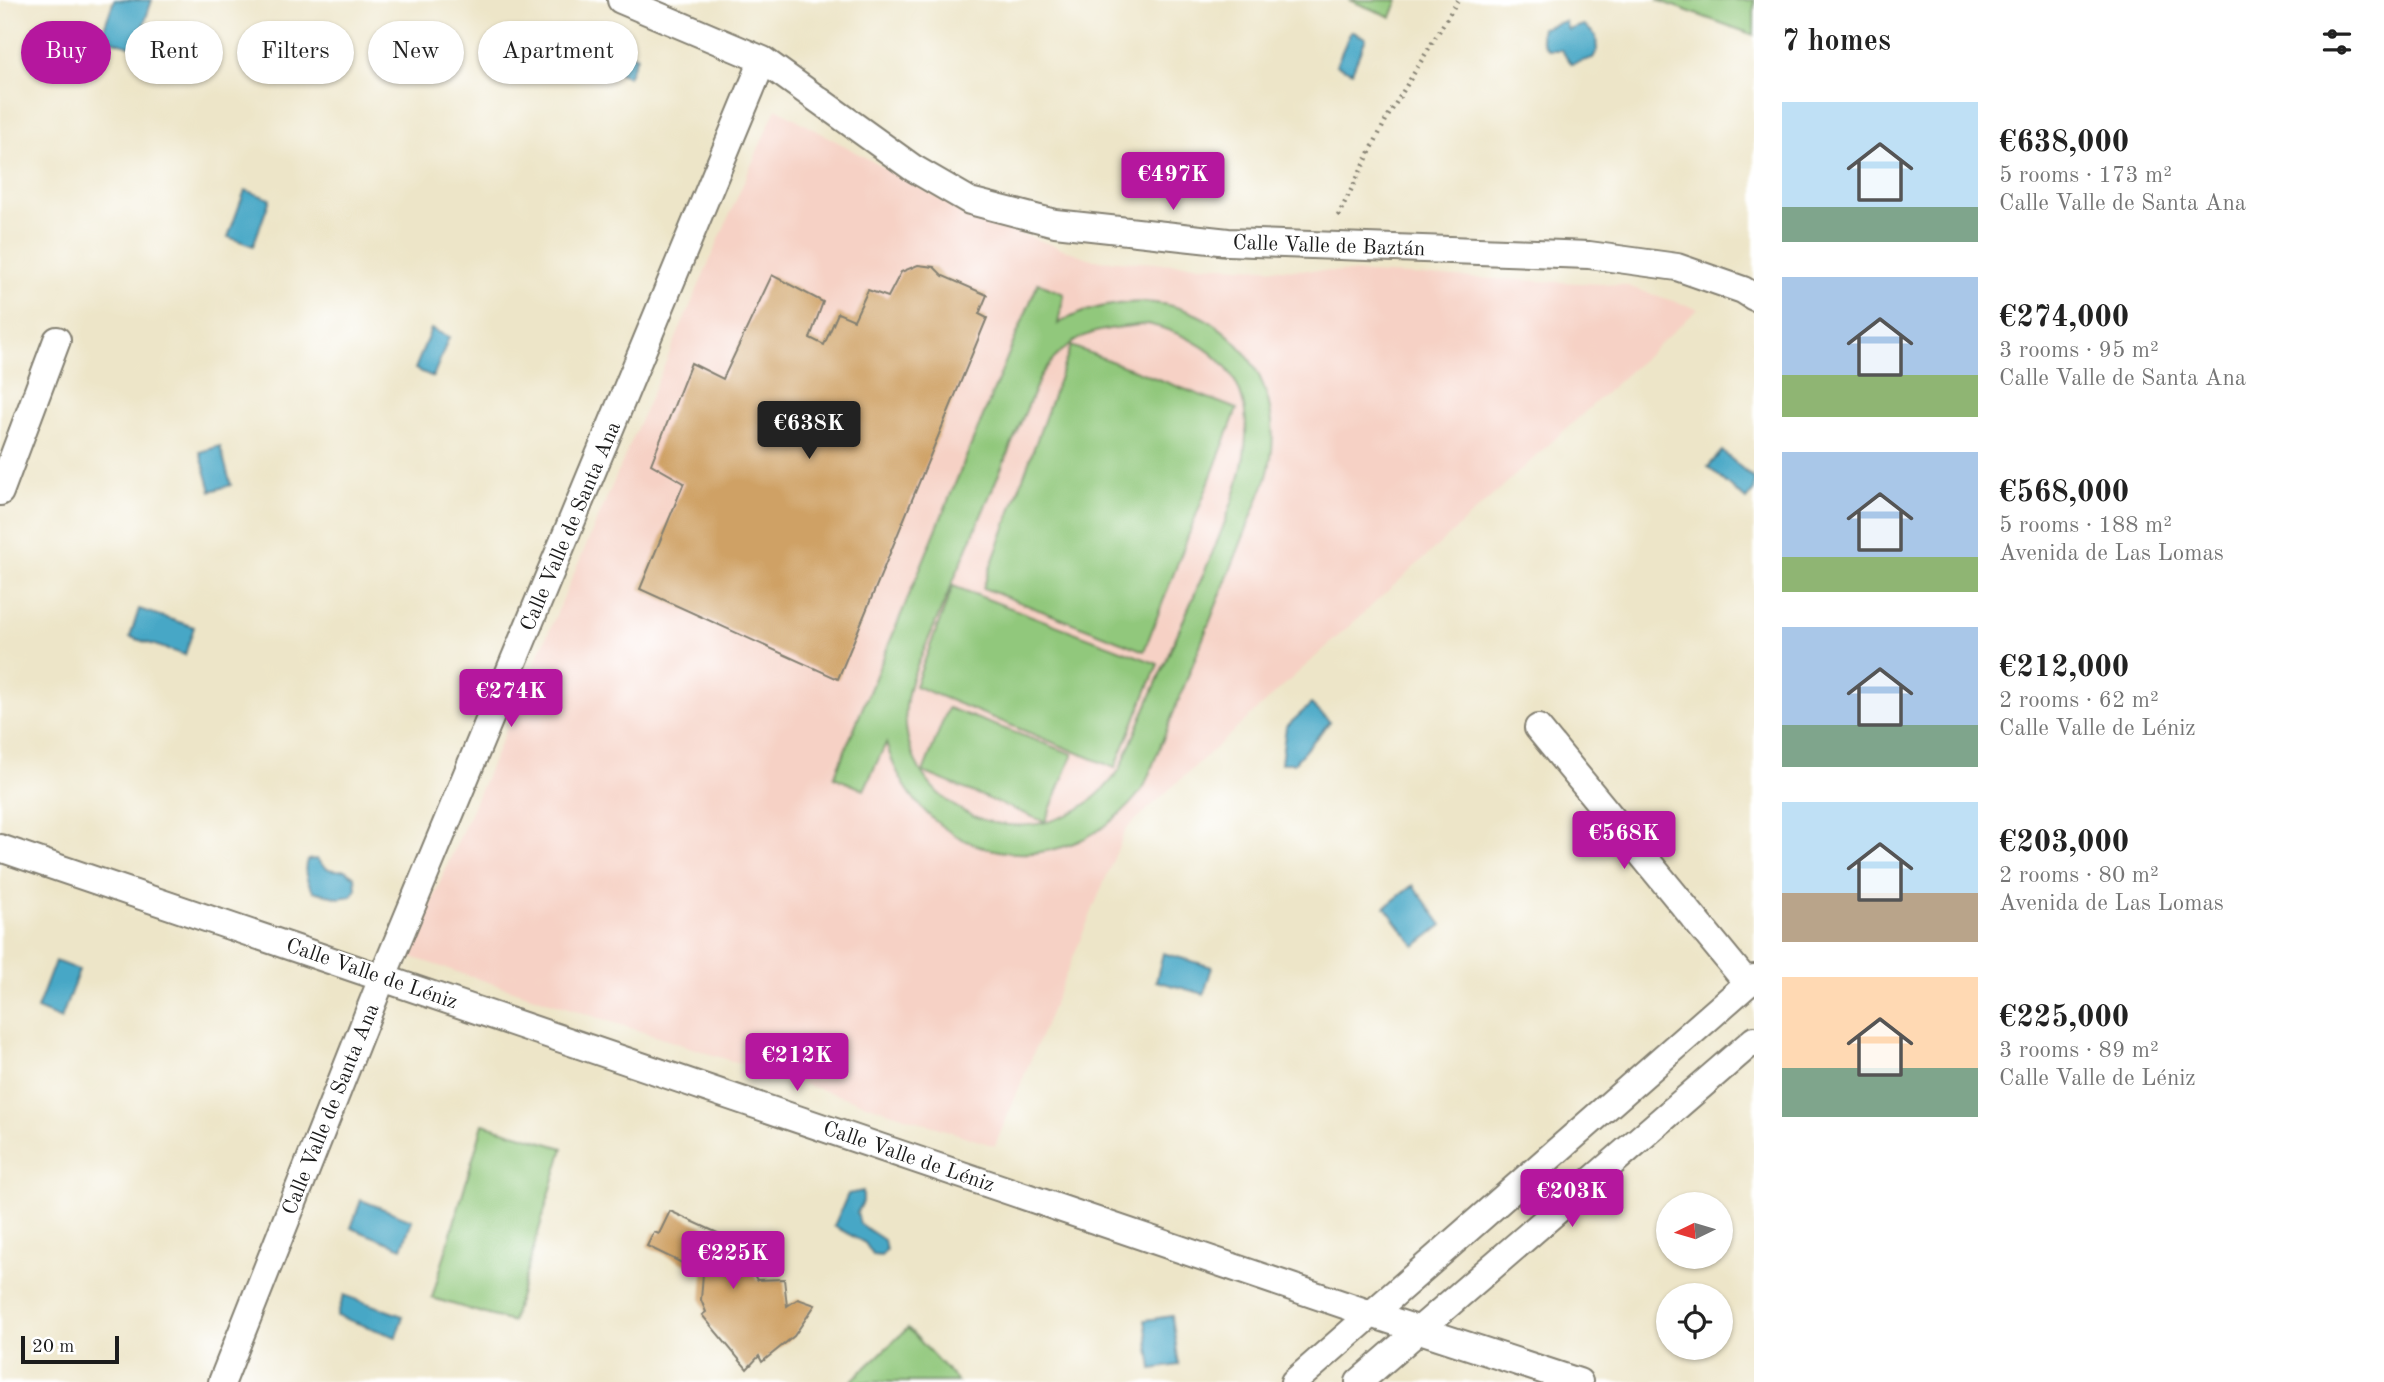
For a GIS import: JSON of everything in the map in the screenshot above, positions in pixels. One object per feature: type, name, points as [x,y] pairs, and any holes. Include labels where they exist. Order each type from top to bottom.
[{"type":"street","name":"Calle Valle de Baztán","points":[[621,0],[763,60],[913,168],[970,201],[1055,223],[1228,242],[1590,255],[1677,267],[1743,290],[1754,297]]},
{"type":"street","name":"Calle Valle de Santa Ana","points":[[222,1382],[383,976],[763,60]]},
{"type":"street","points":[[0,492],[57,340]]},
{"type":"street","points":[[1294,1382],[1751,981],[1538,728]]},
{"type":"street","name":"Calle Valle de Léniz","points":[[0,848],[1371,1314],[1579,1382]]},
{"type":"street","points":[[1359,1382],[1754,1040]]},
{"type":"path","points":[[1324,245],[1387,118],[1458,0]]},
{"type":"shaded area","points":[[776,108],[971,216],[1094,260],[1624,285],[1698,309],[1126,829],[995,1146],[408,956]]},
{"type":"green space","points":[[1349,0],[1398,0],[1391,17]]},
{"type":"green space","points":[[1657,0],[1754,0],[1754,35]]},
{"type":"green space","points":[[1038,283],[1064,294],[1058,324],[1080,313],[1102,307],[1155,303],[1189,311],[1218,327],[1242,349],[1260,377],[1270,409],[1272,443],[1266,480],[1144,787],[1112,820],[1076,842],[1038,852],[1000,851],[964,840],[931,817],[905,785],[886,743],[864,790],[834,777]],"holes":[[[1148,324],[1197,343],[1228,370],[1243,402],[1246,438],[1239,478],[1210,559],[1120,769],[1086,804],[1048,822],[1008,825],[970,815],[938,793],[916,762],[906,723],[912,678],[1041,375],[1053,360],[1075,341],[1114,328]]]},
{"type":"green space","points":[[1071,346],[1237,409],[1144,651],[983,588]]},
{"type":"green space","points":[[953,586],[1158,664],[1115,768],[915,686]]},
{"type":"green space","points":[[948,708],[1073,754],[1045,822],[923,772]]},
{"type":"green space","points":[[483,1124],[563,1148],[512,1322],[432,1298]]},
{"type":"green space","points":[[908,1328],[958,1382],[850,1382]]},
{"type":"water","points":[[114,0],[152,0],[145,21],[125,21],[125,45],[111,40],[111,21],[107,21]]},
{"type":"water","points":[[1565,21],[1568,30],[1584,25],[1596,36],[1597,51],[1593,58],[1572,64],[1561,50],[1549,50],[1545,45],[1541,37],[1542,28]]},
{"type":"water","points":[[1351,31],[1366,38],[1352,72],[1336,65]]},
{"type":"water","points":[[245,190],[270,199],[253,246],[228,237]]},
{"type":"water","points":[[431,329],[449,337],[433,377],[415,369]]},
{"type":"water","points":[[220,446],[231,485],[211,491],[200,452]]},
{"type":"water","points":[[1722,451],[1754,479],[1754,490],[1746,500],[1708,467]]},
{"type":"water","points":[[139,609],[194,627],[185,655],[130,637]]},
{"type":"water","points":[[1311,704],[1330,722],[1294,763],[1281,763],[1286,727]]},
{"type":"water","points":[[317,859],[326,868],[345,870],[355,877],[356,889],[351,896],[339,898],[313,891],[305,868],[307,860]]},
{"type":"water","points":[[1413,885],[1442,925],[1415,946],[1385,907]]},
{"type":"water","points":[[1163,953],[1212,967],[1204,994],[1156,981]]},
{"type":"water","points":[[55,961],[79,970],[61,1019],[37,1009]]},
{"type":"water","points":[[863,1191],[863,1202],[857,1213],[860,1224],[884,1240],[886,1251],[881,1256],[873,1255],[865,1243],[834,1226],[848,1194]]},
{"type":"water","points":[[361,1200],[412,1220],[402,1248],[351,1228]]},
{"type":"water","points":[[344,1295],[403,1316],[396,1337],[337,1316]]},
{"type":"water","points":[[1172,1316],[1179,1365],[1152,1369],[1145,1320]]},
{"type":"building","points":[[918,265],[934,267],[943,276],[987,295],[979,314],[987,318],[838,679],[640,589],[684,483],[651,464],[691,363],[723,379],[772,275],[823,302],[810,338],[824,345],[838,313],[854,320],[868,290],[888,297],[901,272]]},
{"type":"building","points":[[670,1211],[722,1235],[711,1253],[724,1259],[734,1240],[752,1248],[744,1268],[751,1270],[757,1280],[784,1279],[787,1306],[798,1299],[815,1305],[794,1336],[762,1362],[759,1356],[747,1369],[702,1315],[706,1312],[701,1300],[703,1273],[647,1246],[654,1232],[659,1234]]}]
